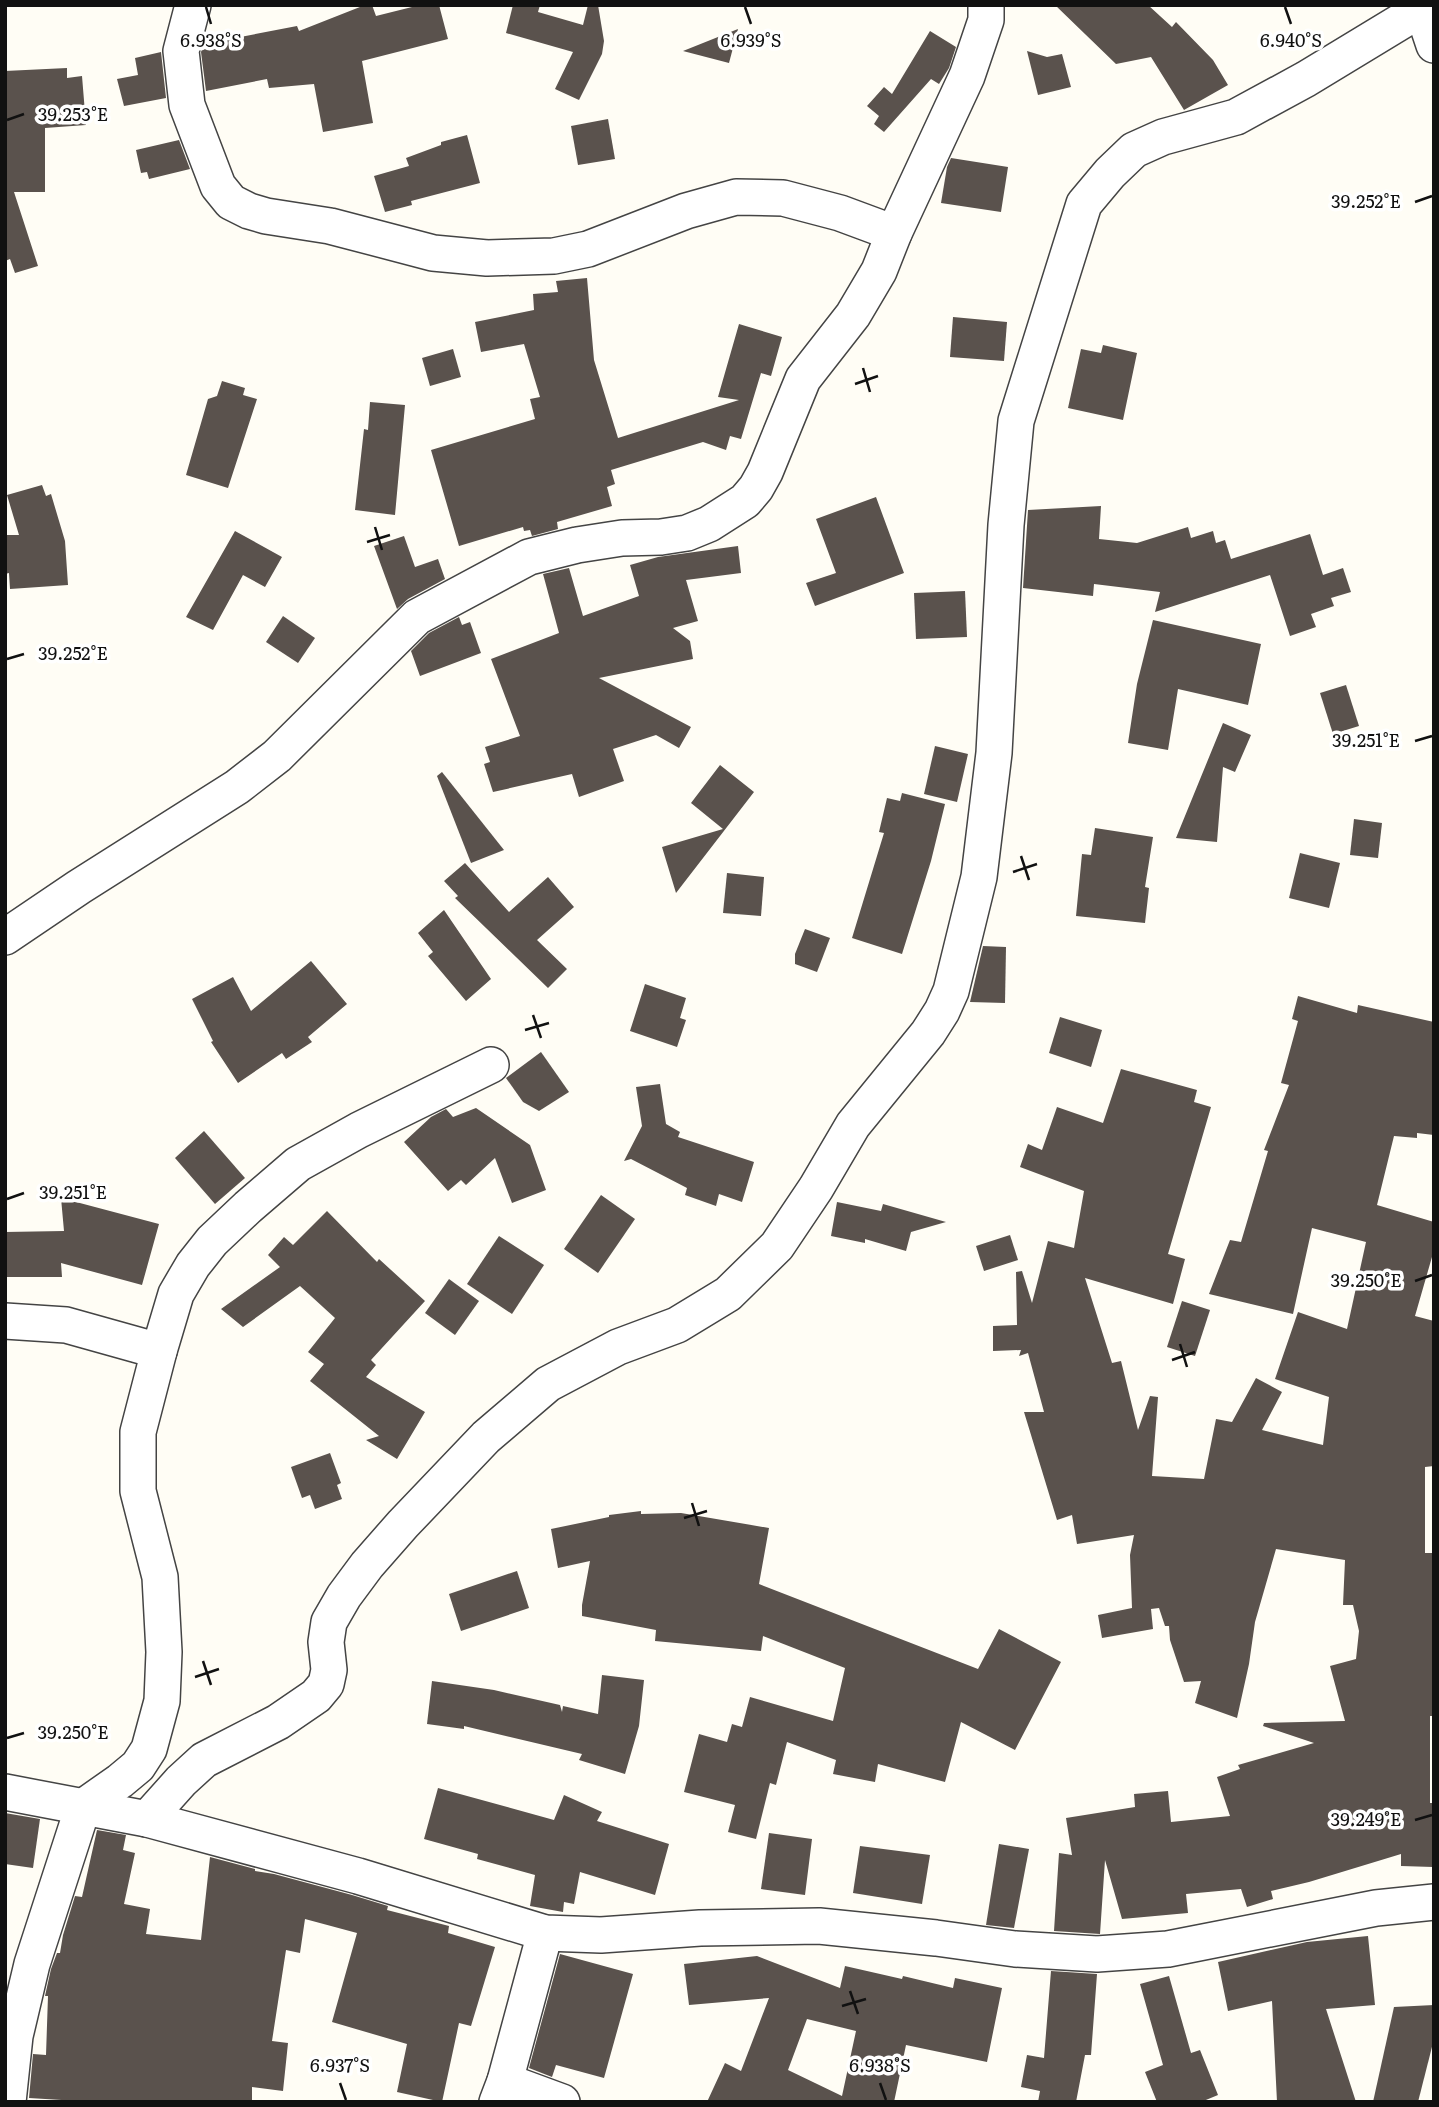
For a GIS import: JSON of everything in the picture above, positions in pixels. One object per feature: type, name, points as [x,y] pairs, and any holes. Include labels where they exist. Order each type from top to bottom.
[{"type":"street","points":[[193,5],[180,51],[187,105],[218,186],[231,202],[249,211],[330,226],[432,253],[487,258],[554,256],[588,249],[686,211],[736,197],[783,198],[840,213],[894,233]]},
{"type":"street","points":[[5,937],[90,879],[237,787],[277,756],[417,617],[529,557],[577,545],[622,538],[687,533],[709,524],[745,501],[765,472],[803,380],[853,315],[879,271],[967,76],[986,20],[986,5]]},
{"type":"street","points":[[147,1819],[204,1760],[278,1722],[316,1696],[326,1684],[329,1670],[326,1643],[329,1622],[344,1596],[403,1524],[486,1437],[548,1384],[618,1347],[677,1325],[729,1294],[776,1246],[816,1188],[853,1125],[928,1033],[942,1011],[951,991],[979,877],[994,753],[1006,525],[1016,421],[1084,204],[1134,150],[1163,137],[1236,117],[1307,79],[1425,7],[1434,45]]},
{"type":"street","points":[[8,2102],[15,2036],[32,1964],[83,1807],[138,1766],[149,1749],[162,1701],[164,1653],[160,1577],[138,1490],[138,1432],[176,1294],[193,1265],[212,1241],[298,1164],[359,1130],[491,1065]]},
{"type":"street","points":[[5,1321],[66,1325],[159,1351]]},
{"type":"street","points":[[5,1792],[147,1819],[358,1876],[545,1933],[601,1935],[700,1928],[819,1926],[1015,1949],[1097,1955],[1168,1950],[1376,1908],[1434,1902]]},
{"type":"street","points":[[545,1933],[501,2091],[562,2102]]},
{"type":"building","points":[[365,5],[372,5],[376,16],[420,5],[439,5],[448,39],[362,61],[373,123],[323,132],[314,84],[269,88],[267,79],[206,91],[201,52],[204,44],[297,26],[299,31]]},
{"type":"building","points":[[513,5],[540,5],[538,12],[583,25],[588,5],[598,5],[604,41],[602,54],[579,100],[555,89],[573,52],[506,33]]},
{"type":"building","points":[[1055,5],[1148,5],[1172,27],[1176,22],[1213,60],[1228,85],[1184,110],[1151,57],[1116,64]]},
{"type":"building","points":[[738,29],[729,63],[683,51]]},
{"type":"building","points":[[930,31],[956,47],[949,68],[939,84],[931,79],[884,132],[874,124],[879,116],[867,106],[884,87],[892,94]]},
{"type":"building","points":[[1027,51],[1047,57],[1062,54],[1071,87],[1038,95]]},
{"type":"building","points":[[161,52],[166,98],[124,106],[117,79],[138,75],[135,58]]},
{"type":"building","points":[[67,68],[67,78],[82,76],[86,125],[45,128],[45,192],[14,192],[38,266],[15,273],[10,259],[5,261],[5,71]]},
{"type":"building","points":[[608,119],[615,159],[578,165],[571,126]]},
{"type":"building","points":[[467,135],[480,183],[411,201],[412,205],[385,212],[374,176],[409,166],[406,158],[441,145],[441,142]]},
{"type":"building","points":[[179,140],[190,169],[149,179],[147,172],[141,173],[136,150]]},
{"type":"building","points":[[951,158],[1008,167],[1001,212],[941,203]]},
{"type":"building","points":[[587,278],[594,360],[618,438],[739,400],[718,397],[739,324],[782,337],[771,376],[761,373],[741,439],[730,436],[726,450],[703,442],[611,470],[615,484],[607,487],[612,506],[557,522],[558,529],[532,536],[530,530],[524,531],[523,527],[459,546],[431,450],[535,419],[530,399],[540,397],[524,344],[481,352],[475,322],[534,310],[533,294],[558,292],[556,281]]},
{"type":"building","points":[[953,317],[1007,322],[1004,361],[950,357]]},
{"type":"building","points":[[1103,345],[1137,353],[1123,420],[1068,408],[1081,349],[1101,353]]},
{"type":"building","points":[[453,349],[461,377],[430,386],[422,358]]},
{"type":"building","points":[[222,381],[245,388],[243,395],[257,399],[228,488],[186,475],[208,399],[217,396]]},
{"type":"building","points":[[370,402],[405,405],[395,515],[355,510],[364,429],[368,430]]},
{"type":"building","points":[[42,485],[46,496],[51,494],[65,541],[68,585],[10,589],[9,573],[5,574],[5,535],[19,535],[7,495]]},
{"type":"building","points":[[876,497],[904,573],[815,606],[806,583],[836,573],[816,519]]},
{"type":"building","points":[[1101,506],[1099,539],[1137,543],[1188,527],[1191,538],[1213,531],[1216,543],[1225,540],[1231,559],[1310,534],[1323,575],[1343,568],[1351,592],[1331,598],[1334,606],[1311,614],[1316,627],[1290,636],[1270,575],[1155,612],[1160,592],[1094,584],[1093,596],[1023,588],[1028,510]]},
{"type":"building","points":[[235,531],[282,557],[265,587],[243,575],[213,630],[186,617]]},
{"type":"building","points":[[404,536],[415,567],[438,559],[445,579],[408,599],[397,609],[374,546]]},
{"type":"building","points":[[738,546],[741,573],[686,580],[698,621],[673,628],[690,641],[693,659],[599,678],[691,727],[679,748],[656,735],[613,749],[624,781],[579,797],[572,774],[493,792],[484,764],[490,762],[485,747],[520,736],[491,659],[559,633],[543,574],[569,568],[583,616],[639,596],[630,565],[658,557]]},
{"type":"building","points":[[965,591],[967,637],[916,639],[914,593]]},
{"type":"building","points":[[283,616],[315,638],[298,663],[266,642]]},
{"type":"building","points":[[459,617],[462,625],[470,622],[481,653],[420,676],[411,651],[429,633]]},
{"type":"building","points":[[1153,620],[1261,644],[1248,705],[1178,689],[1168,750],[1128,743],[1137,684]]},
{"type":"building","points":[[1346,685],[1359,726],[1333,734],[1320,693]]},
{"type":"building","points":[[1223,723],[1251,735],[1235,772],[1223,767],[1217,842],[1176,838]]},
{"type":"building","points":[[935,746],[968,754],[957,802],[924,794]]},
{"type":"building","points":[[720,765],[754,792],[676,893],[662,847],[723,829],[691,803]]},
{"type":"building","points":[[442,772],[504,850],[471,863],[437,776]]},
{"type":"building","points":[[902,793],[945,804],[931,861],[902,954],[852,938],[884,833],[879,832],[887,798],[900,801]]},
{"type":"building","points":[[1354,819],[1382,823],[1378,858],[1350,855]]},
{"type":"building","points":[[1095,828],[1153,837],[1145,887],[1149,888],[1145,923],[1076,916],[1082,854],[1091,855]]},
{"type":"building","points":[[1300,853],[1340,863],[1329,908],[1289,898]]},
{"type":"building","points":[[465,863],[509,912],[548,877],[574,907],[537,940],[567,969],[548,988],[455,898],[458,896],[444,881]]},
{"type":"building","points":[[727,873],[764,877],[761,916],[723,913]]},
{"type":"building","points":[[444,910],[491,979],[466,1001],[428,956],[433,952],[418,933]]},
{"type":"building","points":[[805,929],[830,938],[817,972],[795,964],[795,954]]},
{"type":"building","points":[[983,946],[1006,947],[1005,1003],[970,1002]]},
{"type":"building","points":[[311,961],[347,1004],[308,1037],[312,1042],[286,1059],[282,1053],[238,1083],[211,1042],[213,1041],[192,999],[233,977],[251,1011]]},
{"type":"building","points":[[645,984],[686,998],[680,1018],[686,1020],[677,1047],[630,1031]]},
{"type":"building","points":[[1298,996],[1357,1013],[1358,1005],[1434,1022],[1434,1135],[1417,1133],[1417,1138],[1394,1136],[1377,1205],[1434,1222],[1434,1250],[1415,1316],[1434,1321],[1434,1466],[1425,1467],[1425,1553],[1434,1553],[1434,1716],[1430,1716],[1430,1803],[1434,1803],[1433,1867],[1401,1866],[1401,1854],[1271,1891],[1273,1899],[1247,1907],[1241,1889],[1186,1894],[1188,1913],[1122,1919],[1105,1860],[1100,1934],[1054,1931],[1059,1853],[1072,1855],[1066,1818],[1135,1807],[1134,1794],[1168,1791],[1171,1822],[1230,1816],[1217,1777],[1240,1769],[1238,1765],[1314,1743],[1263,1726],[1264,1723],[1345,1721],[1330,1666],[1356,1659],[1359,1631],[1353,1605],[1343,1605],[1345,1560],[1276,1549],[1255,1622],[1237,1718],[1195,1703],[1201,1681],[1184,1682],[1170,1640],[1169,1626],[1165,1626],[1159,1608],[1151,1609],[1153,1629],[1102,1638],[1098,1615],[1132,1608],[1130,1555],[1134,1535],[1077,1544],[1072,1515],[1057,1520],[1024,1412],[1044,1412],[1028,1353],[1019,1356],[1021,1350],[993,1351],[993,1326],[1017,1325],[1016,1272],[1022,1271],[1032,1303],[1048,1241],[1074,1248],[1084,1191],[1020,1167],[1028,1144],[1042,1150],[1057,1107],[1103,1123],[1121,1069],[1197,1090],[1194,1102],[1211,1107],[1168,1254],[1185,1259],[1173,1304],[1085,1278],[1112,1363],[1121,1361],[1138,1430],[1150,1396],[1158,1397],[1152,1476],[1204,1479],[1216,1419],[1232,1422],[1256,1378],[1282,1392],[1262,1430],[1323,1445],[1329,1397],[1275,1379],[1298,1312],[1347,1329],[1366,1242],[1312,1228],[1293,1314],[1209,1294],[1230,1240],[1241,1242],[1268,1151],[1264,1150],[1289,1085],[1281,1083],[1298,1021],[1292,1019]]},
{"type":"building","points":[[1060,1017],[1102,1030],[1091,1067],[1049,1053]]},
{"type":"building","points":[[541,1052],[569,1092],[539,1111],[523,1102],[506,1078]]},
{"type":"building","points":[[660,1084],[666,1124],[680,1132],[678,1137],[754,1162],[742,1202],[719,1194],[716,1206],[685,1195],[687,1188],[631,1159],[624,1161],[642,1126],[636,1087]]},
{"type":"building","points":[[476,1108],[530,1145],[546,1190],[512,1203],[495,1158],[466,1185],[461,1180],[448,1191],[404,1142],[431,1117],[446,1109],[453,1117]]},
{"type":"building","points":[[204,1131],[245,1178],[215,1204],[175,1158]]},
{"type":"building","points":[[601,1195],[635,1219],[598,1273],[564,1249]]},
{"type":"building","points":[[61,1198],[159,1224],[142,1285],[61,1263],[62,1277],[5,1277],[5,1232],[64,1231]]},
{"type":"building","points":[[837,1202],[881,1211],[883,1204],[946,1222],[911,1232],[906,1251],[865,1239],[865,1243],[831,1236]]},
{"type":"building","points":[[327,1211],[377,1262],[379,1259],[425,1301],[371,1360],[376,1365],[366,1377],[425,1412],[397,1459],[366,1440],[379,1436],[310,1381],[324,1364],[308,1352],[335,1318],[300,1286],[243,1327],[221,1309],[280,1267],[268,1255],[284,1237],[293,1245]]},
{"type":"building","points":[[1010,1235],[1018,1260],[984,1271],[976,1246]]},
{"type":"building","points":[[499,1236],[544,1265],[512,1314],[467,1284]]},
{"type":"building","points":[[449,1279],[479,1301],[455,1335],[425,1313]]},
{"type":"building","points":[[1182,1301],[1210,1310],[1195,1356],[1167,1347]]},
{"type":"building","points":[[330,1453],[341,1483],[337,1485],[342,1499],[315,1509],[310,1495],[302,1498],[291,1467]]},
{"type":"building","points":[[641,1511],[641,1514],[681,1513],[769,1528],[759,1584],[978,1669],[999,1629],[1061,1662],[1015,1750],[961,1722],[945,1782],[878,1764],[875,1782],[833,1774],[836,1760],[787,1742],[776,1785],[770,1783],[756,1839],[728,1832],[735,1805],[684,1792],[699,1734],[727,1742],[732,1724],[742,1727],[750,1697],[833,1721],[845,1668],[763,1636],[761,1651],[655,1641],[656,1630],[582,1616],[590,1561],[558,1568],[551,1529],[609,1515]]},
{"type":"building","points":[[517,1571],[529,1608],[461,1631],[449,1594]]},
{"type":"building","points":[[602,1675],[644,1680],[639,1726],[625,1774],[579,1760],[582,1754],[464,1726],[464,1729],[427,1724],[432,1681],[494,1690],[560,1705],[562,1712],[563,1706],[598,1714]]},
{"type":"building","points":[[438,1788],[554,1820],[564,1795],[602,1812],[597,1821],[669,1844],[655,1895],[580,1872],[574,1904],[564,1902],[563,1912],[530,1906],[535,1875],[477,1859],[478,1854],[424,1839]]},
{"type":"building","points":[[5,1813],[40,1819],[33,1868],[5,1864]]},
{"type":"building","points":[[97,1830],[126,1835],[123,1850],[135,1853],[124,1904],[150,1909],[146,1934],[201,1940],[210,1857],[388,1906],[387,1910],[449,1926],[448,1933],[495,1947],[471,2026],[459,2023],[442,2102],[397,2092],[407,2044],[332,2022],[357,1933],[305,1919],[300,1953],[286,1950],[272,2041],[288,2043],[283,2091],[252,2087],[252,2102],[94,2102],[29,2098],[33,2054],[46,2055],[48,1996],[45,1996],[51,1969],[57,1953],[60,1953],[75,1896],[82,1897]]},
{"type":"building","points":[[769,1833],[812,1839],[805,1895],[761,1889]]},
{"type":"building","points":[[999,1844],[1029,1849],[1014,1928],[986,1925]]},
{"type":"building","points":[[860,1846],[930,1855],[922,1904],[853,1893]]},
{"type":"building","points":[[1368,1936],[1375,2005],[1326,2009],[1356,2102],[1277,2102],[1272,2001],[1228,2011],[1218,1962],[1307,1942]]},
{"type":"building","points":[[560,1954],[633,1974],[604,2078],[556,2065],[552,2077],[529,2068]]},
{"type":"building","points":[[757,1956],[840,1988],[845,1966],[953,1988],[955,1978],[1002,1988],[987,2062],[906,2045],[894,2102],[707,2102],[725,2063],[741,2071],[769,1998],[689,2005],[684,1964]],"holes":[[[807,2019],[856,2031],[842,2096],[788,2070]]]},
{"type":"building","points":[[1051,1971],[1097,1974],[1091,2055],[1085,2055],[1076,2102],[1038,2102],[1040,2091],[1021,2087],[1027,2055],[1044,2058]]},
{"type":"building","points":[[1169,1976],[1191,2053],[1200,2050],[1218,2095],[1201,2102],[1157,2102],[1145,2072],[1163,2065],[1140,1984]]},
{"type":"building","points":[[1434,2005],[1434,2039],[1418,2102],[1373,2102],[1394,2007]]}]
